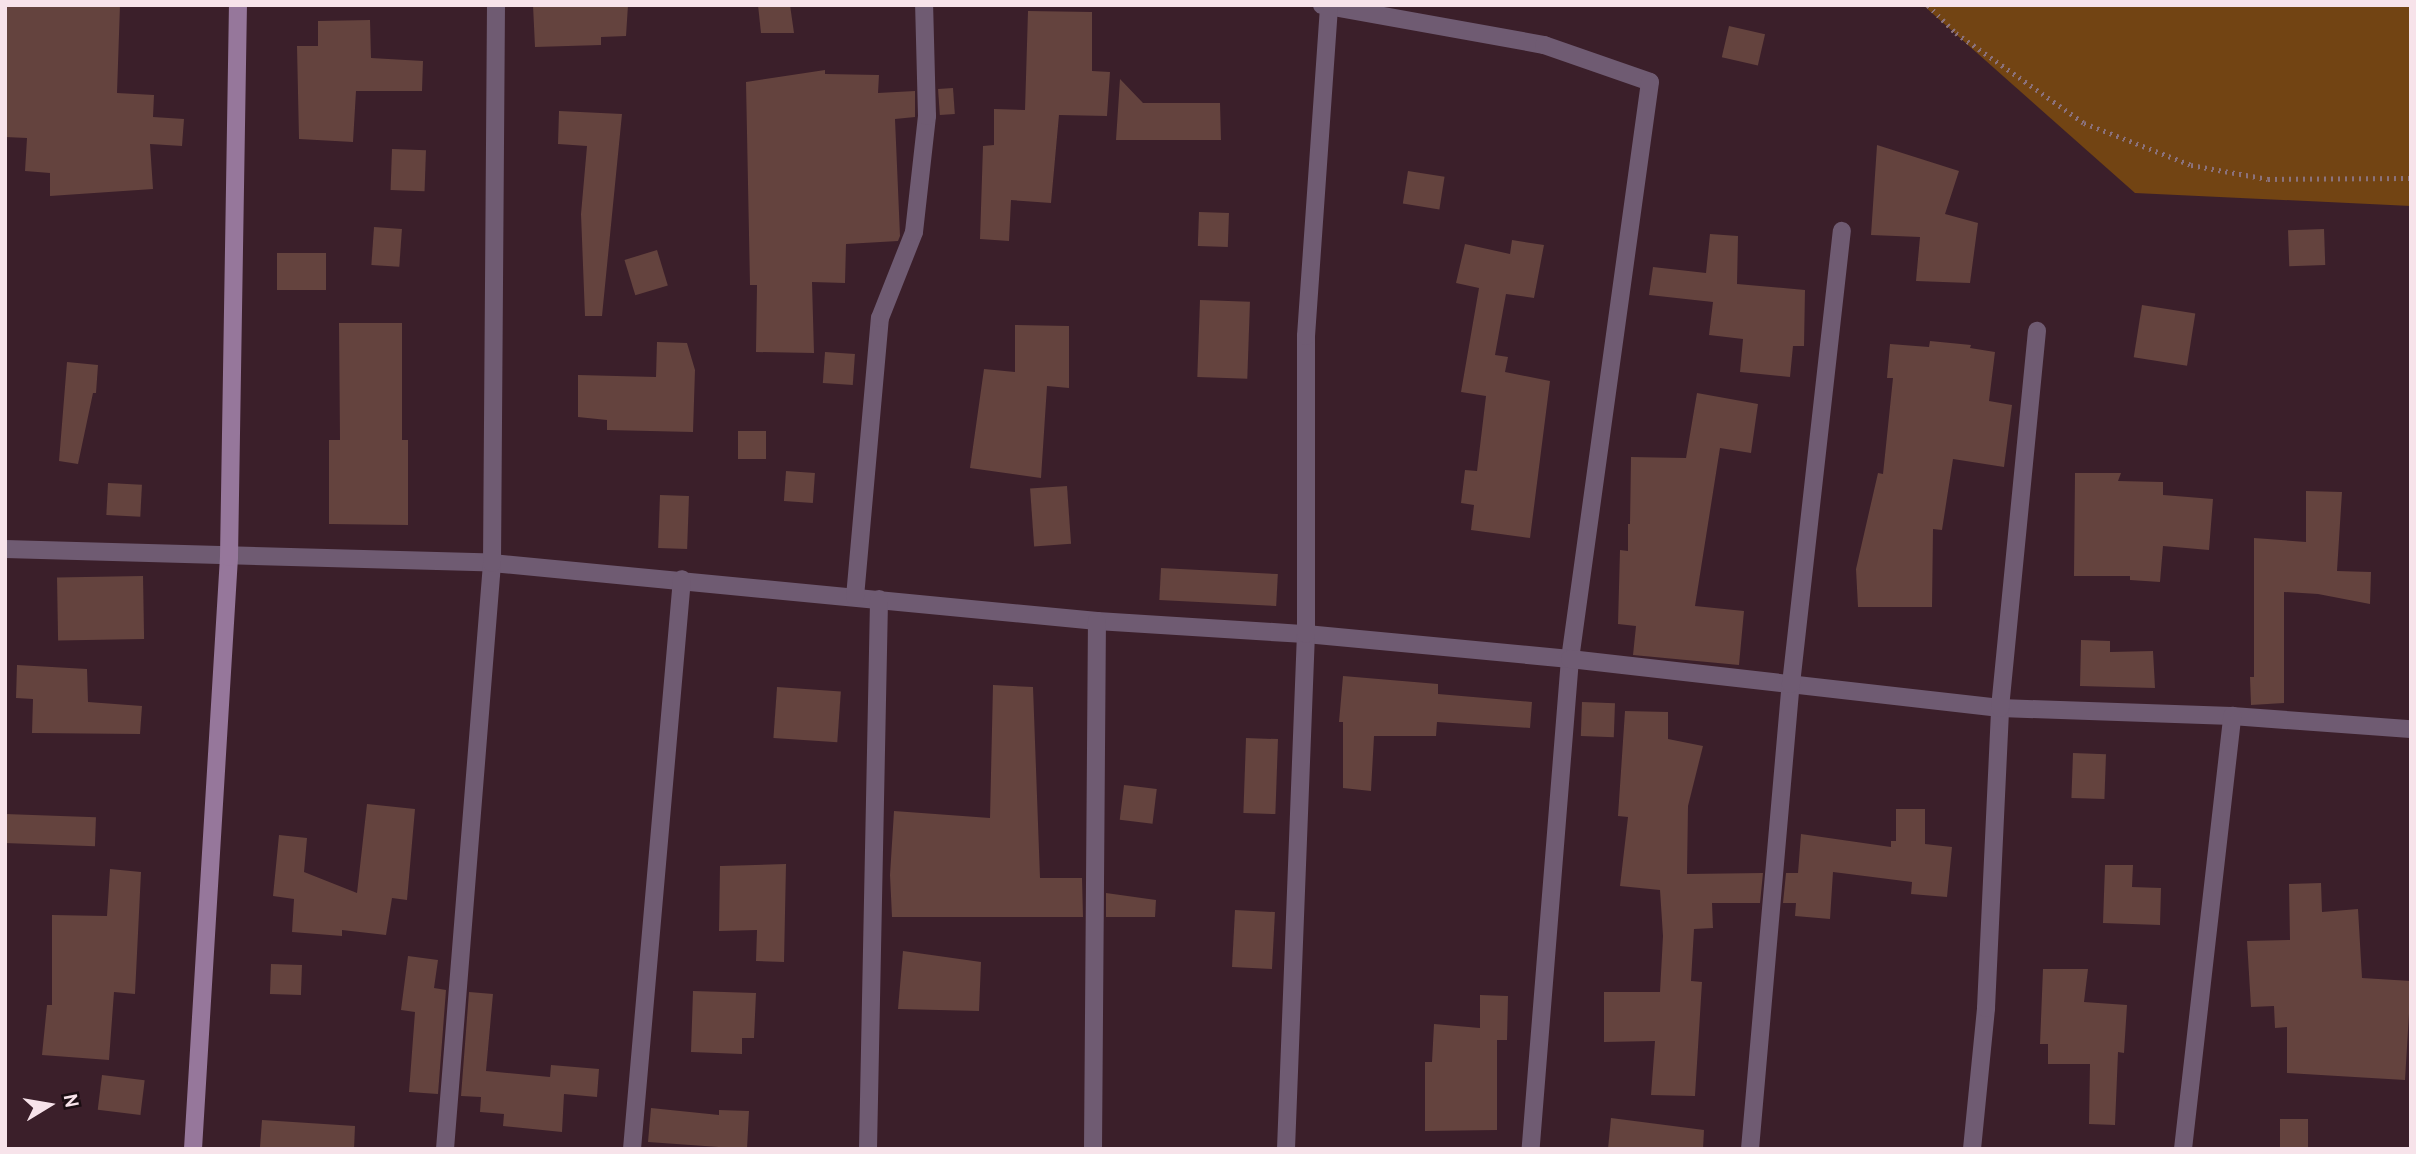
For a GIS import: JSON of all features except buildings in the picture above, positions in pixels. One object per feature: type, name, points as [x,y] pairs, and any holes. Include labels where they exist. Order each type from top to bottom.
[{"type":"street","points":[[193,1149],[229,557],[237,5]]},
{"type":"street","points":[[445,1149],[492,563],[496,5]]},
{"type":"street","points":[[855,597],[880,318],[914,232],[927,116],[924,5]]},
{"type":"street","points":[[1286,1149],[1306,634],[1306,336],[1325,7],[1544,44],[1650,82],[1570,659],[1531,1149]]},
{"type":"street","points":[[1750,1149],[1791,684],[1842,231]]},
{"type":"street","points":[[1972,1149],[1986,1008],[2000,708],[2037,331]]},
{"type":"street","points":[[5,549],[492,563],[682,579],[1097,621],[1306,634],[1570,659],[2000,708],[2232,716],[2411,729]]},
{"type":"street","points":[[632,1149],[682,579]]},
{"type":"street","points":[[868,1149],[879,599]]},
{"type":"street","points":[[1093,1149],[1097,621]]},
{"type":"street","points":[[2183,1149],[2232,716]]},
{"type":"path","points":[[1928,5],[1956,33],[2084,123],[2191,165],[2269,179],[2411,178]]},
{"type":"shaded area","points":[[1923,5],[2411,5],[2411,206],[2135,193]]}]
